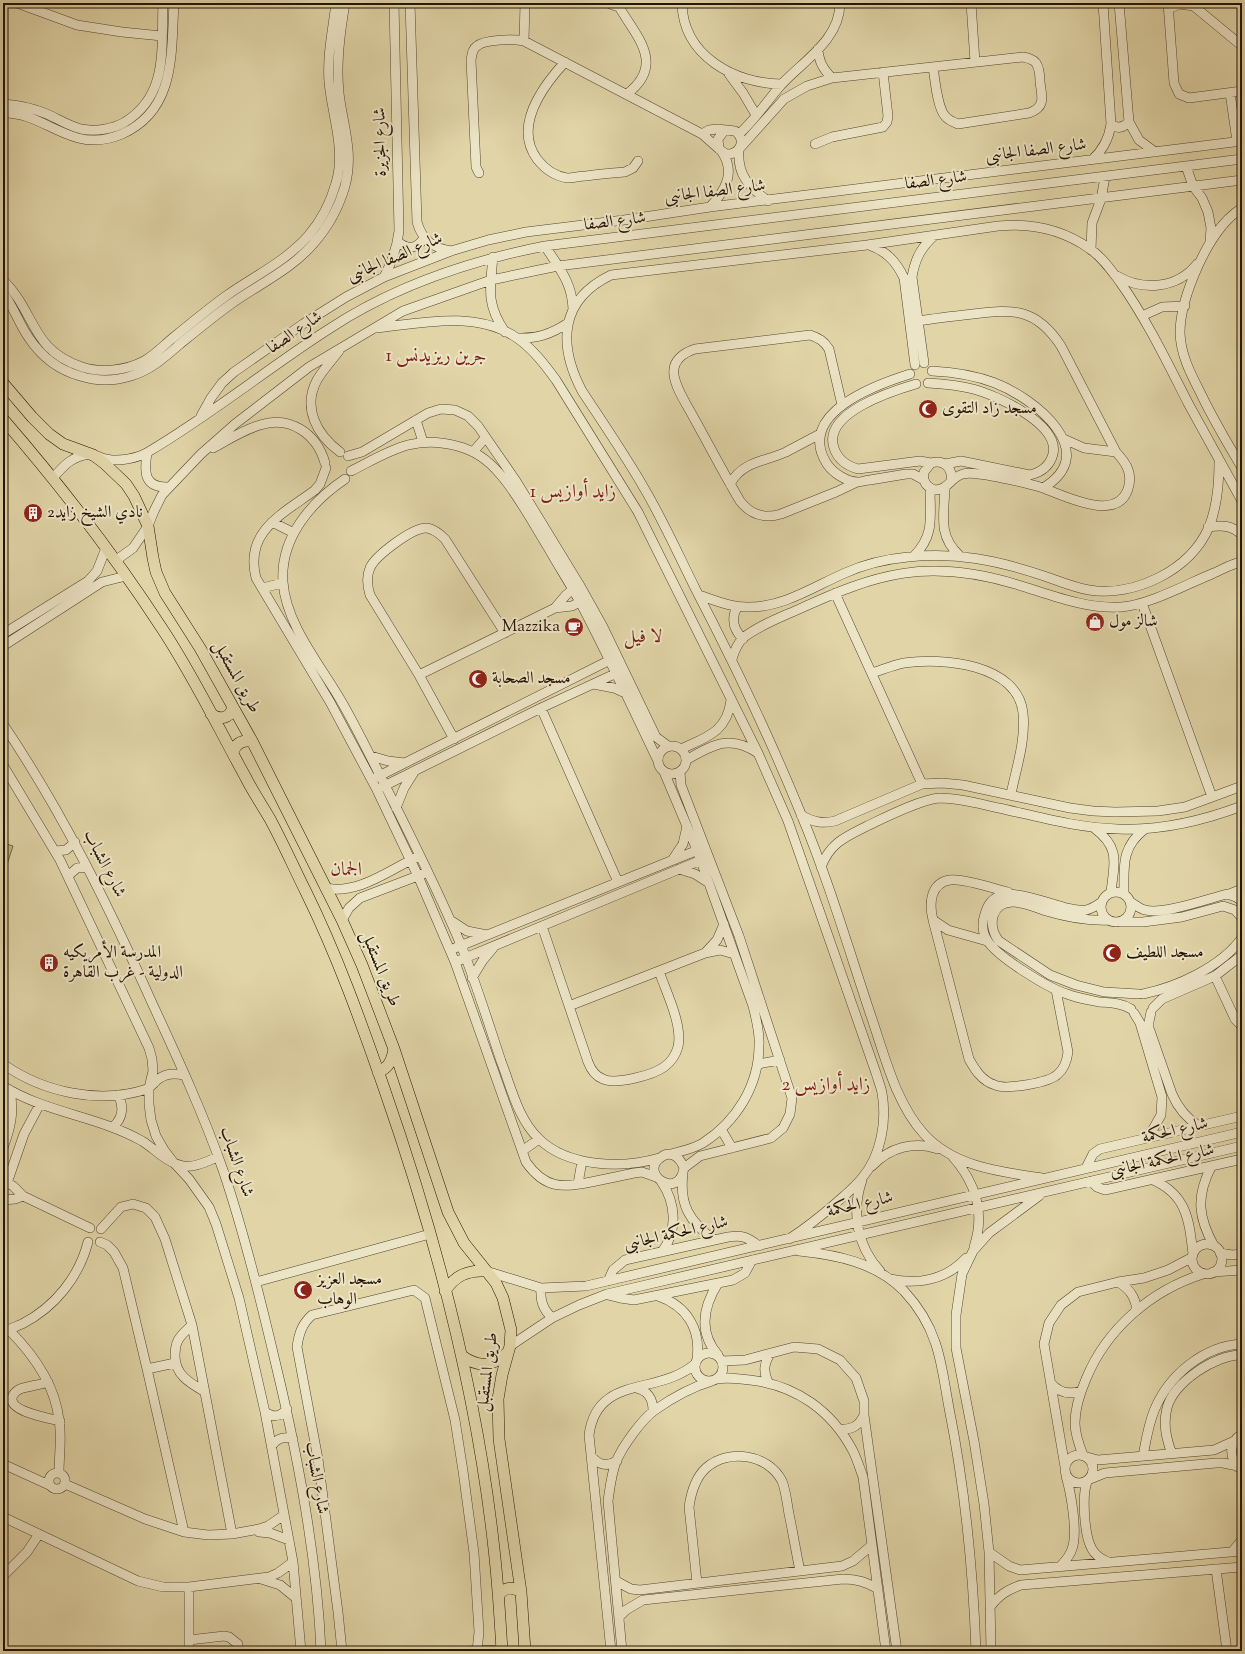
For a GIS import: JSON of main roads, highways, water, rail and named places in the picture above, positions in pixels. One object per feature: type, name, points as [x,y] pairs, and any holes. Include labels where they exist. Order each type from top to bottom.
[{"type":"main road","name":"طريق المستقبل","points":[[3,383],[49,434],[63,444],[93,455],[104,463],[126,484],[134,496],[148,526],[156,572],[165,593],[200,648],[252,741],[342,920],[362,965],[394,1049],[448,1212],[464,1244],[496,1283],[504,1298],[511,1330],[509,1349],[500,1384],[498,1399],[499,1439],[521,1592],[525,1651]]},
{"type":"main road","name":"طريق المستقبل","points":[[3,419],[53,478],[106,548],[165,632],[270,820],[306,893],[350,994],[370,1045],[406,1154],[430,1234],[462,1356],[483,1468],[494,1550],[502,1650]]},
{"type":"main road","points":[[211,714],[219,718],[224,718],[230,715],[233,708]]},
{"type":"main road","points":[[233,752],[234,748],[240,742],[252,741]]},
{"type":"main road","points":[[378,1072],[385,1069],[390,1064],[394,1049]]},
{"type":"main road","points":[[445,1291],[450,1283],[458,1276],[466,1272],[476,1270],[485,1271]]},
{"type":"main road","points":[[462,1356],[471,1362],[491,1364],[501,1359],[509,1349]]},
{"type":"main road","points":[[498,1596],[506,1588],[511,1588],[521,1592]]},
{"type":"place","name":"مسجد زاد التقوى","points":[[928,409]]},
{"type":"place","name":"نادي الشيخ زايد2","points":[[33,513]]},
{"type":"place","name":"شالز مول","points":[[1095,622]]},
{"type":"place","name":"Mazzika","points":[[574,627]]},
{"type":"place","name":"مسجد الصحابة","points":[[478,679]]},
{"type":"place","name":"مسجد اللطيف","points":[[1112,953]]},
{"type":"place","name":"المدرسة الأمريكيه الدولية - غرب القاهرة","points":[[49,963]]},
{"type":"place","name":"مسجد العزيز الوهاب","points":[[303,1290]]},
{"type":"district","name":"جرين ريزيدنس 1","points":[[436,356]]},
{"type":"district","name":"زايد أوازيس 1","points":[[573,492]]},
{"type":"district","name":"لا فيل","points":[[643,637]]},
{"type":"district","name":"الجمان","points":[[346,870]]},
{"type":"district","name":"زايد أوازيس 2","points":[[826,1085]]}]
